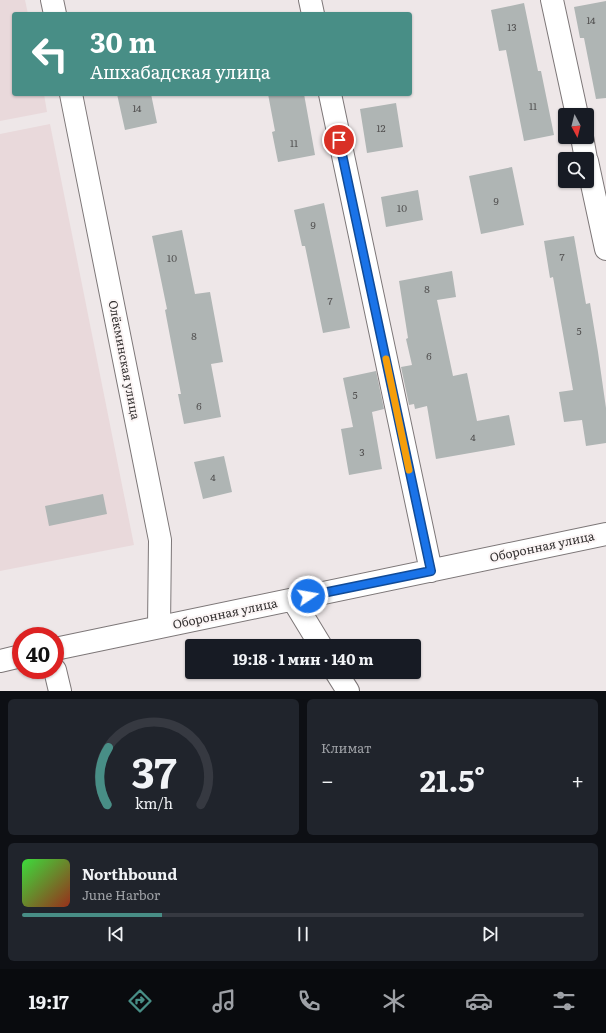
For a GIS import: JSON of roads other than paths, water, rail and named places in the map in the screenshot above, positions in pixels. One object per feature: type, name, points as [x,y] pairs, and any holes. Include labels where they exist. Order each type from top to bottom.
[{"type":"street","points":[[52,0],[54,12]]},
{"type":"street","points":[[310,0],[313,12]]},
{"type":"street","points":[[552,0],[575,108]]},
{"type":"street","name":"Олёкминская улица","points":[[71,96],[160,540],[159,627]]},
{"type":"street","points":[[330,96],[431,571]]},
{"type":"street","points":[[593,188],[606,249]]},
{"type":"street","name":"Оборонная улица","points":[[64,647],[431,571],[605,539]]},
{"type":"street","points":[[293,600],[317,639]]},
{"type":"street","points":[[0,661],[12,658]]},
{"type":"street","points":[[57,679],[60,691]]},
{"type":"street","points":[[340,679],[348,691]]}]
